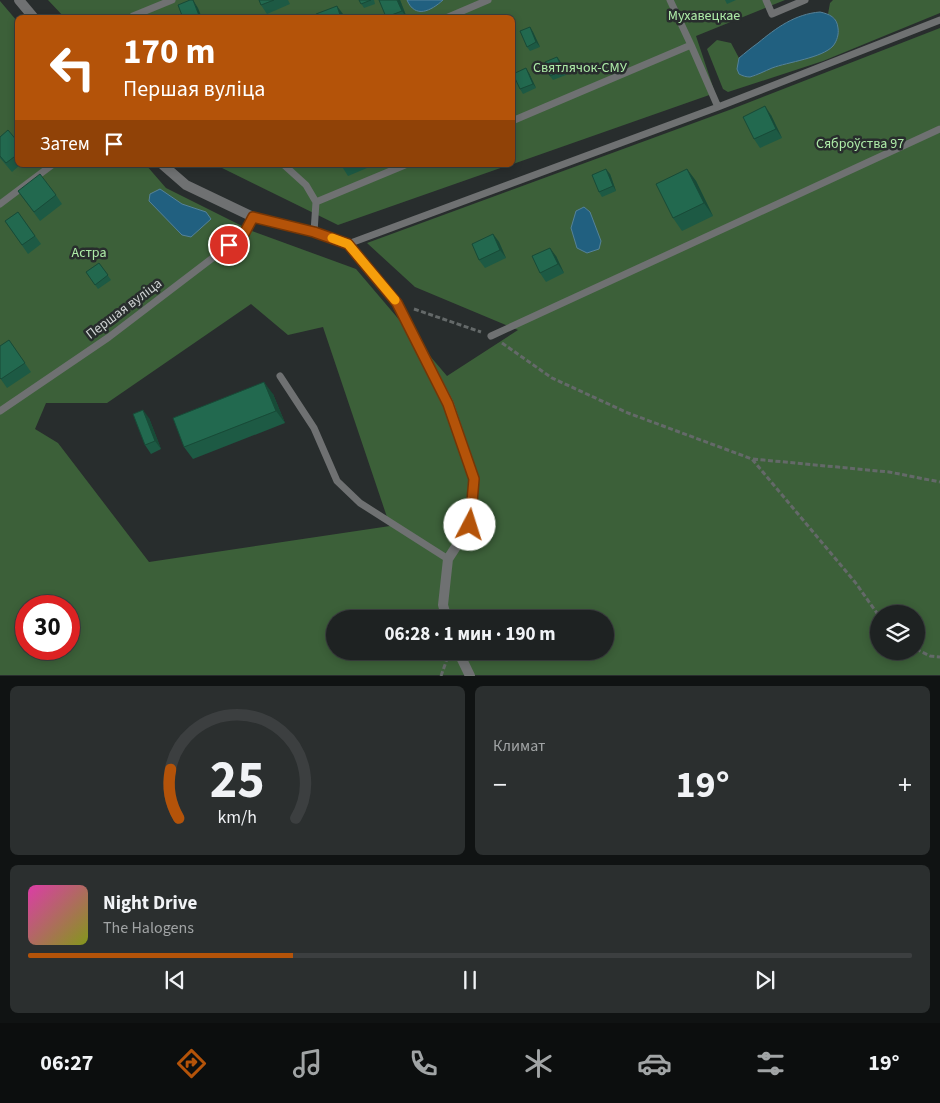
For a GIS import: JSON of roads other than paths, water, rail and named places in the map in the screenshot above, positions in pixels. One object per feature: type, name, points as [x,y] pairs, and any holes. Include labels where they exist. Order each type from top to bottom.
[{"type":"street","points":[[19,0],[32,15]]},
{"type":"street","points":[[165,167],[186,185],[253,217],[314,232],[348,244],[397,303],[448,404],[474,479],[470,525],[448,559],[443,605],[444,610]]},
{"type":"street","points":[[462,660],[470,676]]},
{"type":"lane","points":[[135,15],[172,0]]},
{"type":"lane","points":[[453,15],[488,0]]},
{"type":"lane","points":[[670,0],[718,107]]},
{"type":"lane","points":[[766,0],[772,14],[805,0]]},
{"type":"lane","points":[[348,244],[718,107],[940,20]]},
{"type":"lane","points":[[515,120],[691,44]]},
{"type":"lane","points":[[491,336],[940,129]]},
{"type":"lane","points":[[0,204],[49,167]]},
{"type":"lane","points":[[286,167],[306,185],[316,202],[314,232]]},
{"type":"lane","points":[[316,202],[400,167]]},
{"type":"lane","name":"Першая вуліца","points":[[0,411],[109,337],[244,234],[253,217]]},
{"type":"lane","points":[[280,376],[314,428],[337,481],[360,503],[448,559]]},
{"type":"water","points":[[407,0],[443,0],[428,10],[419,11],[414,10]]},
{"type":"water","points":[[820,12],[832,17],[837,24],[837,40],[828,50],[813,57],[772,68],[750,77],[739,74],[737,69],[739,58],[772,32],[794,19]]},
{"type":"water","points":[[160,189],[182,204],[206,212],[211,219],[191,237],[182,235],[149,201],[150,194]]},
{"type":"water","points":[[584,207],[590,212],[601,241],[599,249],[587,253],[577,248],[571,228],[576,211]]},
{"type":"park label","name":"Мухавецкае","points":[[704,16]]},
{"type":"park label","name":"Святлячок-СМУ","points":[[580,68]]},
{"type":"park label","name":"Сяброўства 97","points":[[860,144]]},
{"type":"park label","name":"Астра","points":[[89,253]]}]
